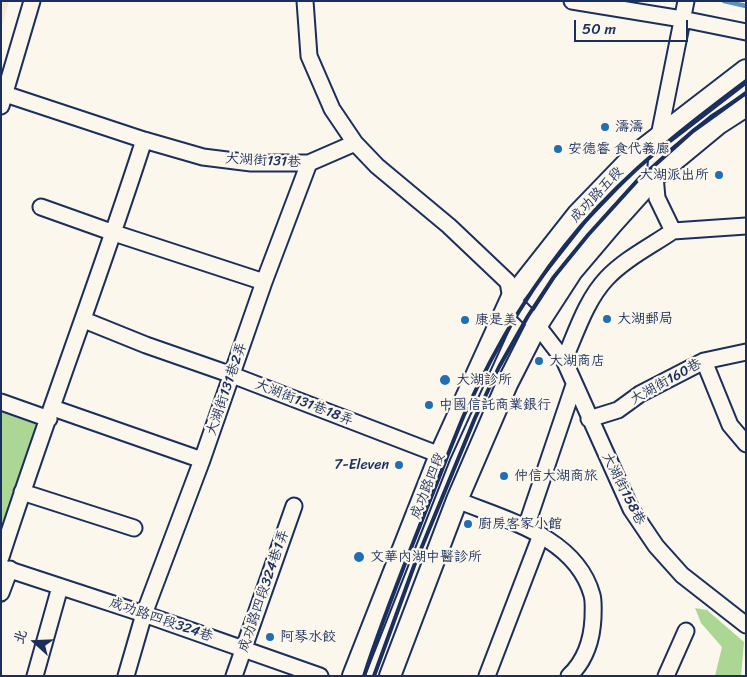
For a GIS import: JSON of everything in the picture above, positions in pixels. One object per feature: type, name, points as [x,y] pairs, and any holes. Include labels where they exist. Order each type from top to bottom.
[{"type":"main road","name":"成功路五段","points":[[511,299],[578,214],[632,157],[746,70]]},
{"type":"main road","points":[[390,676],[457,500],[507,384],[537,325],[572,271],[655,176],[718,124],[746,106]]},
{"type":"main road","name":"成功路四段","points":[[354,676],[440,455],[511,299]]},
{"type":"street","points":[[3,100],[32,1]]},
{"type":"street","points":[[305,1],[309,56],[332,109],[355,143],[377,166],[449,226],[508,282],[511,299],[537,325]]},
{"type":"street","points":[[572,1],[682,19],[746,32]]},
{"type":"street","points":[[673,231],[657,198],[655,176],[659,136],[686,1]]},
{"type":"street","name":"大湖街131巷","points":[[3,100],[203,157],[251,163],[309,163],[355,143]]},
{"type":"street","points":[[1,593],[4,564],[22,492],[84,320],[144,140]]},
{"type":"street","name":"大湖街131巷2弄","points":[[126,676],[144,614],[202,460],[264,282],[309,163]]},
{"type":"street","points":[[41,207],[264,282]]},
{"type":"street","points":[[564,360],[588,305],[606,279],[628,260],[673,231],[746,226]]},
{"type":"street","name":"大湖街131巷18弄","points":[[84,320],[440,455]]},
{"type":"street","name":"大湖街158巷","points":[[537,325],[564,360],[589,420],[631,509],[656,546],[682,575],[746,625]]},
{"type":"street","name":"大湖街160巷","points":[[589,420],[618,410],[640,394],[704,361],[746,352]]},
{"type":"street","points":[[704,361],[730,425],[746,444]]},
{"type":"street","points":[[526,527],[574,385]]},
{"type":"street","points":[[1,402],[51,413],[202,460]]},
{"type":"street","points":[[22,492],[134,528]]},
{"type":"street","points":[[457,500],[526,527],[541,535],[569,555],[586,578],[593,596],[592,635],[578,668],[570,676]]},
{"type":"street","name":"成功路四段324巷1弄","points":[[234,676],[294,506]]},
{"type":"street","points":[[487,676],[541,535]]},
{"type":"street","name":"成功路四段324巷","points":[[4,564],[60,587],[144,614],[320,676]]},
{"type":"street","points":[[35,676],[60,587]]},
{"type":"street","points":[[666,676],[686,631]]},
{"type":"shaded area","points":[[1,1],[9,1],[1,29]]},
{"type":"green space","points":[[1,411],[46,426],[1,558]]},
{"type":"green space","points":[[695,608],[707,610],[744,642],[741,676],[715,676],[722,647],[701,623]]},
{"type":"waterway","points":[[724,1],[746,6]]},
{"type":"railway","points":[[364,676],[394,592],[464,415],[502,340],[531,292],[563,247],[599,205],[659,149],[746,81]]},
{"type":"railway","points":[[374,676],[414,566],[475,418],[499,367],[528,316],[553,278],[588,235],[637,181],[693,131],[746,93]]},
{"type":"place","name":"濤濤","points":[[605,127]]},
{"type":"place","name":"安德睿 食代義廊","points":[[558,149]]},
{"type":"place","name":"大湖派出所","points":[[719,175]]},
{"type":"place","name":"大湖郵局","points":[[607,319]]},
{"type":"place","name":"康是美","points":[[465,320]]},
{"type":"place","name":"大湖商店","points":[[539,361]]},
{"type":"place","name":"大湖診所","points":[[445,380]]},
{"type":"place","name":"中國信託商業銀行","points":[[429,405]]},
{"type":"place","name":"7-Eleven","points":[[399,465]]},
{"type":"place","name":"仲信大湖商旅","points":[[504,476]]},
{"type":"place","name":"廚房客家小館","points":[[468,524]]},
{"type":"place","name":"文華內湖中醫診所","points":[[359,557]]},
{"type":"place","name":"阿琴水餃","points":[[270,637]]}]
